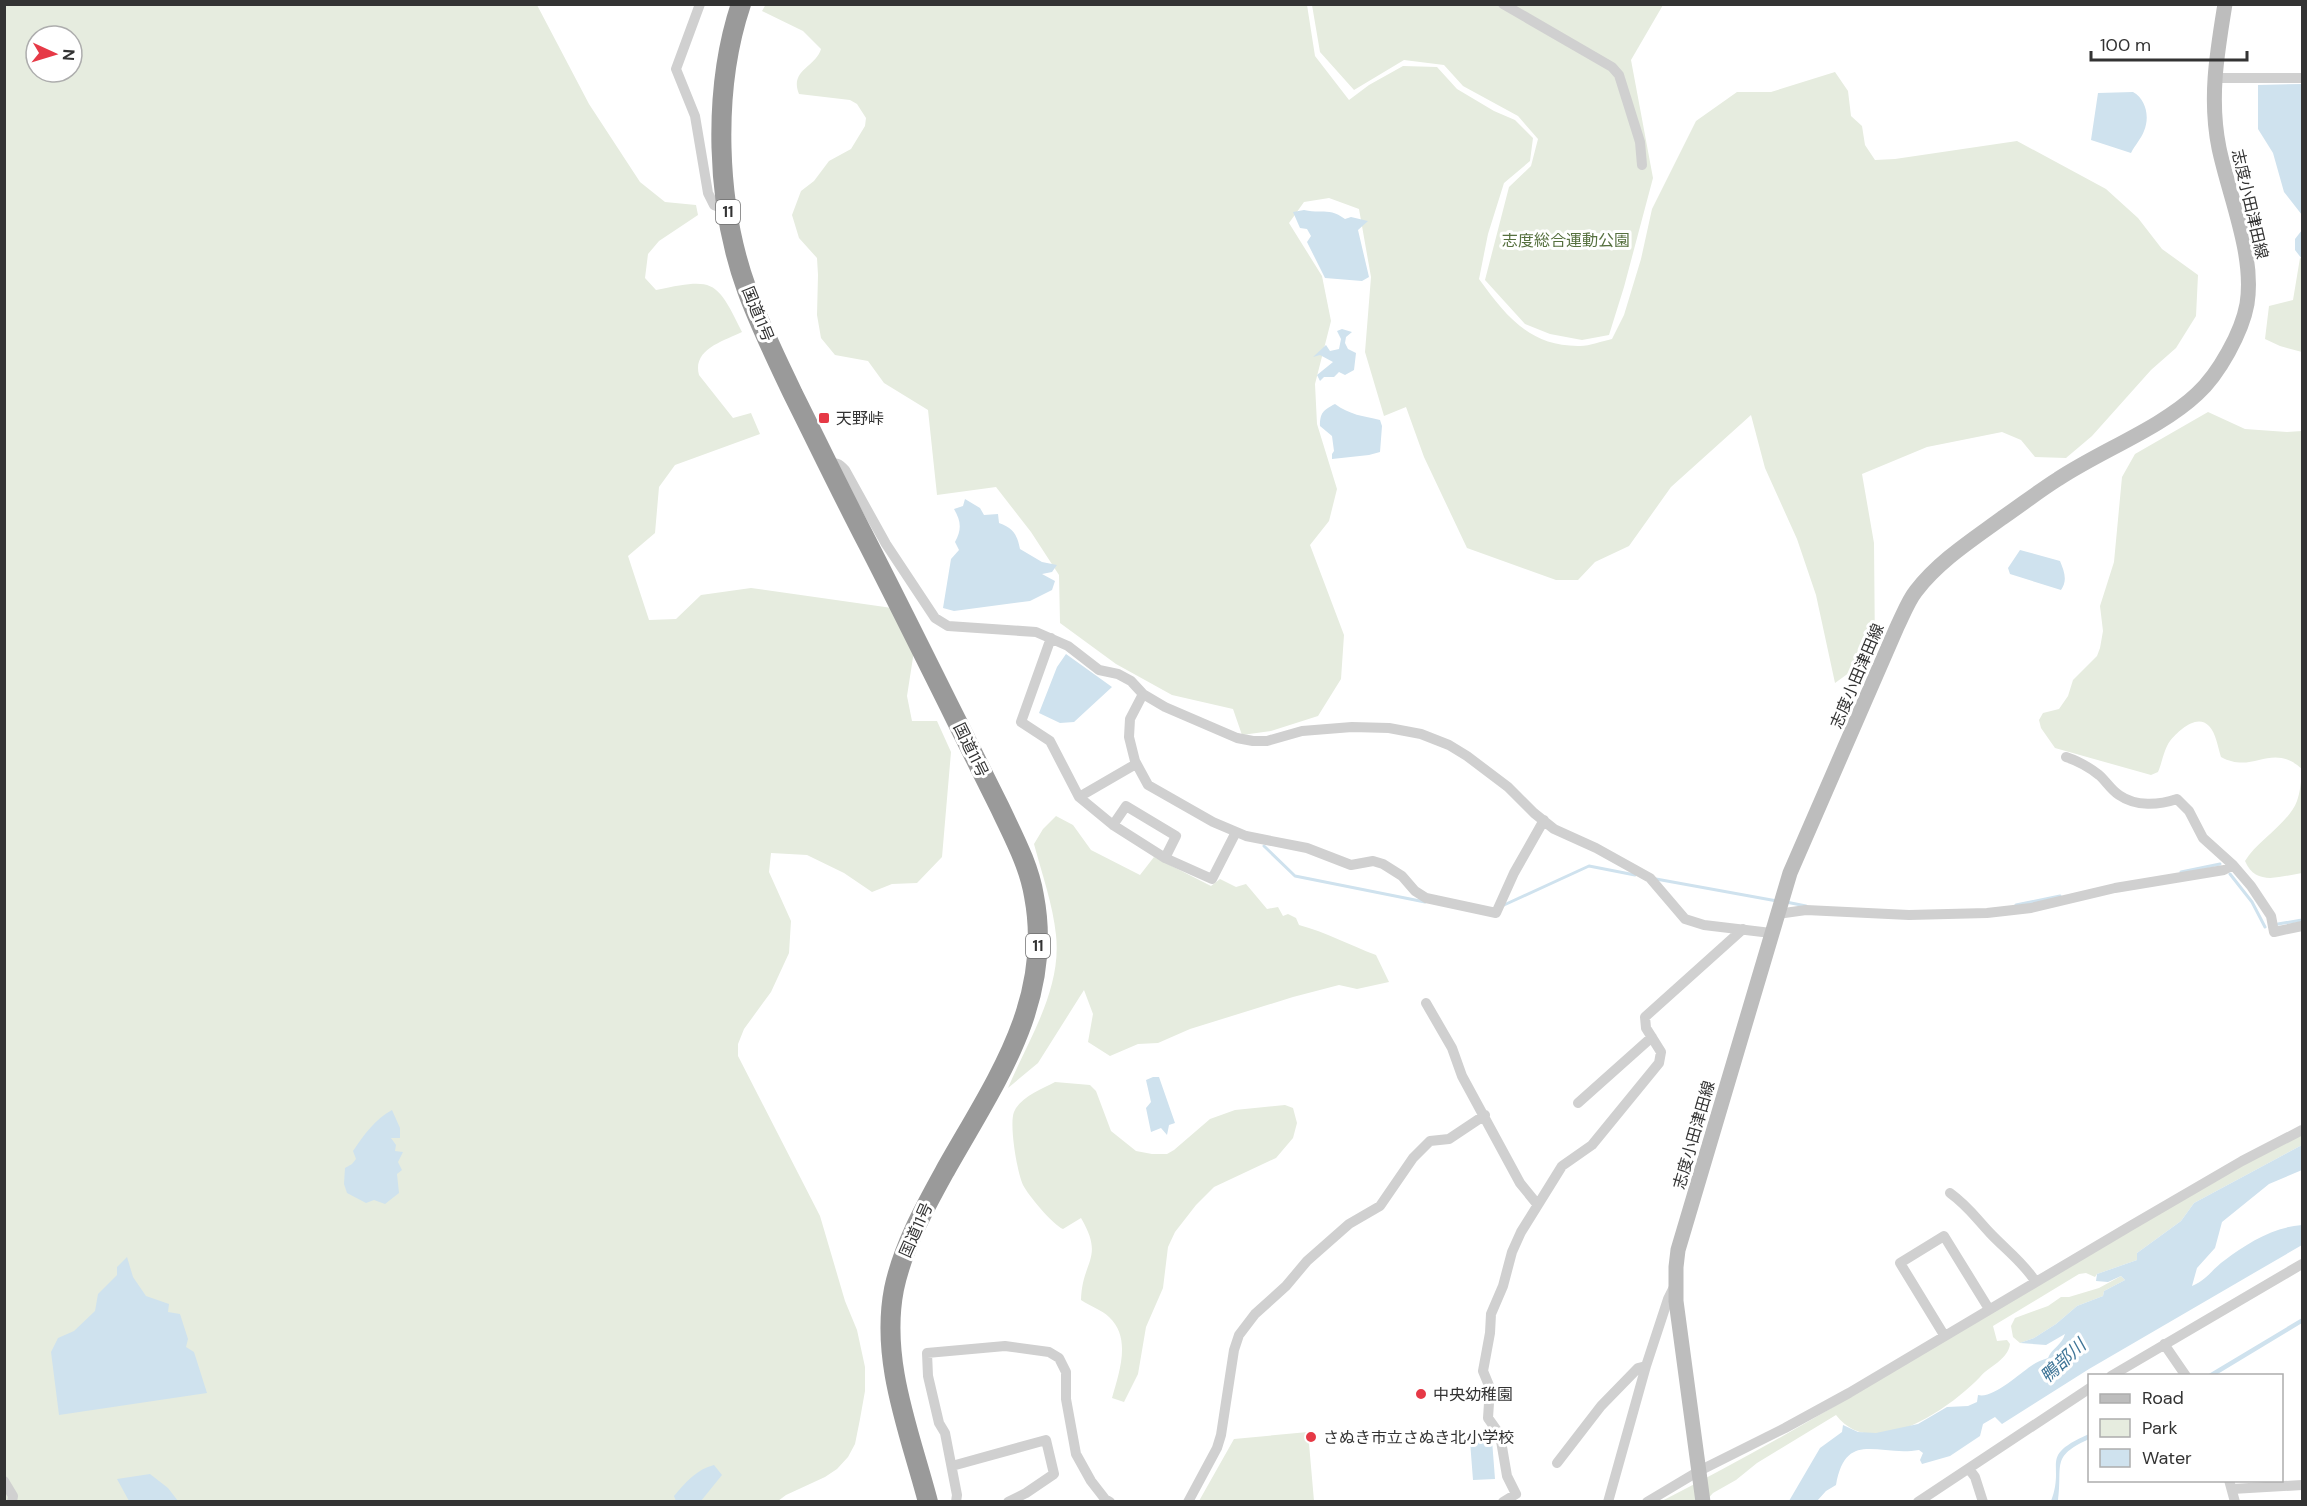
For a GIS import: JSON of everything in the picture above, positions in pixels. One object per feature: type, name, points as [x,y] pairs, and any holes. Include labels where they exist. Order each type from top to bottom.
[{"type":"highway","name":"国道11号","points":[[741,4],[726,68],[722,118],[727,210],[732,239],[746,289],[827,464],[1000,808],[1025,862],[1034,896],[1038,956],[1034,988],[1023,1025],[1008,1060],[925,1207],[903,1258],[894,1290],[890,1323],[892,1356],[898,1391],[928,1502]]},
{"type":"main road","name":"志度小田津田線","points":[[1703,1502],[1676,1284],[1678,1250],[1777,914],[1805,834],[1915,591],[1943,562],[2059,478],[2149,427],[2199,393],[2225,357],[2239,331],[2247,303],[2248,273],[2213,113],[2213,78],[2225,4]]},
{"type":"street","points":[[700,4],[676,69],[696,116],[708,193],[714,205],[727,210]]},
{"type":"street","points":[[1503,4],[1612,67],[1619,75],[1640,142],[1642,165]]},
{"type":"street","points":[[2213,78],[2302,78]]},
{"type":"street","points":[[827,464],[835,462],[845,470],[886,544],[935,618],[948,626],[1036,632],[1068,646],[1100,670],[1118,674],[1131,681],[1143,694],[1175,712],[1237,738],[1267,741],[1302,731],[1352,727],[1389,728],[1420,734],[1449,745],[1467,756],[1508,787],[1554,828],[1650,878],[1685,919],[1704,925],[1771,933]]},
{"type":"street","points":[[1051,638],[1021,722],[1050,741],[1079,797],[1113,825],[1165,858],[1212,879],[1236,832]]},
{"type":"street","points":[[1143,694],[1130,719],[1129,737],[1136,764],[1149,784],[1213,822],[1246,836],[1307,848],[1351,865],[1373,861],[1383,864],[1402,876],[1415,891],[1426,898],[1496,912],[1514,873],[1544,820]]},
{"type":"street","points":[[2066,757],[2080,762],[2098,774],[2119,795],[2139,803],[2162,804],[2177,799],[2189,811],[2203,838],[2233,865],[2251,886],[2271,916],[2274,932],[2302,926]]},
{"type":"street","points":[[1079,797],[1136,764]]},
{"type":"street","points":[[1113,825],[1126,806],[1176,836],[1165,858]]},
{"type":"street","points":[[1777,914],[1806,910],[1909,915],[1987,913],[2031,908],[2115,888],[2224,870],[2233,865]]},
{"type":"street","points":[[1503,1502],[1516,1494],[1507,1476],[1500,1435],[1488,1418],[1490,1388],[1483,1371],[1491,1314],[1503,1286],[1512,1252],[1537,1204],[1562,1166],[1592,1145],[1659,1063],[1661,1052],[1646,1028],[1645,1017],[1743,929]]},
{"type":"street","points":[[1426,1003],[1452,1048],[1462,1076],[1520,1183],[1537,1204]]},
{"type":"street","points":[[1578,1103],[1652,1037]]},
{"type":"street","points":[[1188,1502],[1221,1435],[1234,1350],[1239,1335],[1255,1314],[1286,1286],[1306,1261],[1349,1224],[1380,1206],[1413,1158],[1430,1142],[1449,1139],[1485,1115]]},
{"type":"street","points":[[1647,1502],[1849,1393],[2035,1281],[2242,1161],[2302,1130]]},
{"type":"street","points":[[1950,1193],[1968,1206],[1989,1232],[2027,1268],[2035,1281]]},
{"type":"street","points":[[1944,1335],[1900,1263],[1944,1236],[1989,1309]]},
{"type":"street","points":[[2113,1374],[2302,1264]]},
{"type":"street","points":[[1608,1502],[1646,1366],[1668,1299],[1676,1284]]},
{"type":"street","points":[[2164,1344],[2185,1374]]},
{"type":"street","points":[[956,1502],[952,1466],[928,1376],[927,1353],[1005,1346],[1049,1352],[1059,1358],[1066,1372],[1066,1399],[1076,1454],[1091,1481],[1110,1502]]},
{"type":"street","points":[[1557,1463],[1601,1406],[1638,1368],[1646,1366]]},
{"type":"street","points":[[1918,1502],[2088,1389]]},
{"type":"street","points":[[952,1466],[1046,1440],[1054,1474],[1008,1502]]},
{"type":"street","points":[[1969,1469],[1975,1477],[1983,1502]]},
{"type":"street","points":[[4,1481],[13,1496],[12,1502]]},
{"type":"street","points":[[2235,1502],[2230,1485],[2302,1485]]},
{"type":"green space","points":[[766,4],[1307,5],[1315,56],[1349,100],[1369,85],[1403,66],[1437,67],[1457,89],[1494,111],[1515,120],[1533,138],[1530,161],[1504,183],[1488,234],[1479,279],[1499,305],[1521,327],[1533,335],[1562,345],[1584,346],[1612,339],[1624,315],[1641,259],[1652,209],[1696,121],[1737,92],[1771,92],[1835,72],[1848,91],[1851,116],[1862,126],[1865,145],[1875,160],[2017,141],[2106,189],[2138,218],[2162,249],[2198,275],[2196,316],[2176,348],[2151,370],[2092,436],[2066,458],[2035,457],[2021,440],[2002,432],[1927,447],[1862,474],[1874,543],[1875,654],[1835,683],[1816,595],[1797,539],[1765,468],[1751,415],[1671,487],[1629,546],[1595,562],[1578,580],[1556,580],[1467,548],[1424,457],[1406,407],[1384,416],[1365,352],[1371,277],[1359,209],[1329,198],[1304,202],[1289,223],[1322,276],[1331,321],[1315,384],[1317,424],[1337,489],[1329,521],[1310,545],[1344,635],[1341,679],[1318,716],[1271,731],[1242,735],[1233,709],[1172,695],[1116,664],[1060,623],[1059,575],[1031,532],[996,487],[937,495],[928,410],[884,383],[868,361],[835,355],[821,338],[817,315],[817,258],[799,238],[792,215],[801,191],[814,181],[829,161],[851,149],[865,126],[866,118],[857,104],[850,100],[799,94],[797,86],[800,74],[821,49],[803,31],[762,11]]},
{"type":"green space","points":[[5,5],[537,5],[589,104],[640,182],[665,202],[696,205],[698,215],[659,241],[648,254],[645,278],[656,290],[702,284],[719,292],[726,301],[742,332],[705,352],[698,366],[699,375],[733,418],[751,413],[760,434],[675,465],[659,487],[655,533],[628,556],[649,620],[676,619],[701,595],[751,588],[892,608],[914,651],[907,696],[912,721],[937,721],[951,752],[942,857],[917,883],[892,884],[872,892],[844,873],[807,855],[771,853],[769,872],[791,921],[789,953],[771,992],[744,1029],[738,1044],[738,1056],[820,1216],[845,1301],[857,1330],[865,1367],[865,1391],[855,1444],[848,1457],[837,1469],[825,1477],[778,1501],[5,1502]]},
{"type":"green space","name":"志度総合運動公園","points":[[1312,5],[1663,5],[1631,60],[1653,178],[1609,335],[1582,340],[1550,334],[1525,324],[1485,280],[1509,187],[1531,166],[1538,139],[1518,116],[1463,86],[1444,65],[1404,60],[1354,90],[1320,52]]},
{"type":"green space","points":[[2300,258],[2302,259],[2302,352],[2265,339],[2269,306],[2293,300]]},
{"type":"green space","points":[[2208,412],[2245,429],[2302,431],[2302,769],[2291,761],[2281,758],[2243,763],[2221,757],[2211,729],[2199,721],[2183,728],[2173,737],[2166,748],[2158,772],[2151,775],[2055,748],[2041,728],[2039,720],[2043,713],[2059,709],[2068,696],[2073,680],[2097,656],[2100,648],[2103,631],[2100,606],[2114,562],[2122,477],[2135,454]]},
{"type":"green space","points":[[2302,773],[2302,873],[2262,877],[2250,869],[2245,861],[2293,809],[2299,795]]},
{"type":"green space","points":[[1056,816],[1073,825],[1091,850],[1140,875],[1154,857],[1211,886],[1220,879],[1236,887],[1246,884],[1267,909],[1278,907],[1283,916],[1288,914],[1296,918],[1299,925],[1376,955],[1389,982],[1357,989],[1339,985],[1293,997],[1190,1029],[1158,1043],[1138,1044],[1110,1056],[1088,1042],[1093,1014],[1084,990],[1038,1063],[1008,1088],[1042,1014],[1054,975],[1055,924],[1034,844],[1043,829]]},
{"type":"green space","points":[[1055,1082],[1090,1085],[1096,1091],[1111,1131],[1136,1151],[1152,1154],[1167,1154],[1210,1119],[1235,1110],[1285,1105],[1293,1108],[1297,1123],[1293,1138],[1276,1158],[1214,1187],[1196,1205],[1175,1232],[1168,1247],[1163,1288],[1146,1327],[1138,1374],[1124,1402],[1112,1398],[1122,1356],[1122,1345],[1116,1325],[1103,1312],[1081,1300],[1082,1287],[1092,1251],[1088,1232],[1081,1218],[1063,1229],[1053,1222],[1026,1190],[1018,1170],[1013,1137],[1014,1112],[1026,1098]]},
{"type":"green space","points":[[2302,1133],[2302,1145],[2194,1203],[2181,1221],[2137,1253],[2137,1260],[2097,1274],[2095,1277],[2086,1273],[2079,1274],[1993,1326],[1997,1341],[2007,1340],[2010,1344],[2009,1350],[1966,1390],[1931,1416],[1890,1433],[1870,1434],[1852,1428],[1836,1415],[1757,1463],[1736,1480],[1713,1493],[1706,1501],[1660,1502],[1823,1413],[2140,1223]]},
{"type":"green space","points":[[2121,1276],[2125,1280],[2104,1291],[2103,1296],[2077,1306],[2056,1324],[2034,1338],[2020,1343],[2013,1337],[2011,1326],[2015,1318],[2048,1306],[2061,1297],[2069,1297],[2099,1288]]},
{"type":"green space","points":[[1308,1432],[1314,1501],[1199,1501],[1234,1439]]},
{"type":"water","points":[[2302,84],[2302,215],[2284,192],[2273,153],[2258,129],[2258,85]]},
{"type":"water","points":[[2133,92],[2144,104],[2147,120],[2143,134],[2131,153],[2091,140],[2098,93]]},
{"type":"water","points":[[1304,210],[1329,212],[1345,219],[1351,217],[1368,221],[1358,230],[1369,277],[1362,281],[1325,278],[1307,242],[1311,236],[1307,229],[1300,228],[1293,212]]},
{"type":"water","points":[[2302,230],[2302,259],[2295,250],[2295,239]]},
{"type":"water","points":[[1342,329],[1352,332],[1346,337],[1345,343],[1348,349],[1356,353],[1354,370],[1345,375],[1339,372],[1334,377],[1324,377],[1320,381],[1317,375],[1333,362],[1320,355],[1313,357],[1326,345],[1330,351],[1339,349],[1341,339],[1337,331]]},
{"type":"water","points":[[1335,404],[1351,413],[1380,420],[1382,426],[1380,452],[1332,459],[1334,451],[1332,436],[1320,426],[1320,422],[1323,412]]},
{"type":"water","points":[[965,499],[980,508],[984,515],[998,514],[999,523],[1014,532],[1020,549],[1042,562],[1057,565],[1052,572],[1042,574],[1055,581],[1052,590],[1030,601],[954,611],[943,608],[951,559],[959,550],[955,542],[960,525],[954,509],[963,506]]},
{"type":"water","points":[[2020,550],[2060,561],[2065,579],[2061,590],[2010,574],[2008,568]]},
{"type":"water","points":[[1066,654],[1112,687],[1074,722],[1060,723],[1039,713],[1057,667]]},
{"type":"water","points":[[1159,1077],[1175,1123],[1169,1125],[1167,1135],[1161,1128],[1151,1132],[1146,1108],[1151,1102],[1146,1080]]},
{"type":"water","points":[[392,1110],[400,1128],[400,1138],[391,1138],[396,1145],[395,1151],[403,1152],[398,1162],[402,1170],[397,1174],[399,1193],[385,1204],[374,1200],[366,1203],[347,1193],[344,1184],[345,1168],[356,1159],[353,1151],[366,1133],[380,1118]]},
{"type":"water","name":"鴨部川","points":[[2302,1145],[2302,1170],[2269,1184],[2222,1222],[2215,1248],[2197,1268],[2192,1286],[2242,1248],[2271,1232],[2302,1225],[2302,1245],[2089,1369],[2002,1424],[1995,1417],[1983,1424],[1980,1436],[1950,1456],[1922,1464],[1920,1460],[1923,1453],[1919,1450],[1866,1449],[1856,1451],[1847,1457],[1836,1485],[1826,1491],[1817,1501],[1789,1501],[1820,1448],[1842,1432],[1843,1425],[1858,1432],[1876,1433],[1918,1424],[1947,1407],[1968,1406],[1977,1402],[1978,1395],[1998,1390],[2039,1361],[2048,1358],[2065,1334],[2046,1345],[2020,1343],[2034,1338],[2056,1324],[2077,1306],[2103,1296],[2104,1291],[2125,1280],[2121,1276],[2108,1282],[2096,1281],[2097,1274],[2137,1260],[2137,1253],[2181,1221],[2194,1203]]},
{"type":"water","points":[[127,1257],[133,1277],[146,1296],[169,1304],[168,1312],[180,1314],[188,1339],[186,1347],[194,1352],[207,1393],[59,1415],[51,1352],[58,1338],[74,1331],[95,1311],[98,1294],[117,1275],[117,1267]]},
{"type":"water","points":[[2302,1318],[2302,1323],[2218,1374],[2209,1374]]},
{"type":"water","points":[[2088,1434],[2088,1440],[2068,1451],[2063,1457],[2058,1501],[2051,1501],[2055,1488],[2058,1455],[2073,1442]]},
{"type":"water","points":[[1492,1440],[1495,1479],[1473,1480],[1470,1441]]},
{"type":"water","points":[[714,1465],[722,1475],[701,1501],[676,1501],[674,1496],[687,1481],[702,1470]]},
{"type":"water","points":[[150,1474],[168,1488],[178,1501],[129,1501],[117,1479]]},
{"type":"waterway","points":[[1264,846],[1295,876],[1425,902]]},
{"type":"waterway","points":[[2181,872],[2220,864]]},
{"type":"waterway","points":[[1504,905],[1589,866],[1635,875]]},
{"type":"waterway","points":[[2230,874],[2252,902],[2265,927]]},
{"type":"waterway","points":[[1656,879],[1777,901]]},
{"type":"waterway","points":[[2016,905],[2060,896]]},
{"type":"waterway","points":[[1786,902],[1806,906]]},
{"type":"waterway","points":[[2278,924],[2302,920]]},
{"type":"place","name":"天野峠","points":[[824,418]]},
{"type":"place","name":"中央幼稚園","points":[[1421,1394]]},
{"type":"place","name":"さぬき市立さぬき北小学校","points":[[1311,1437]]}]
